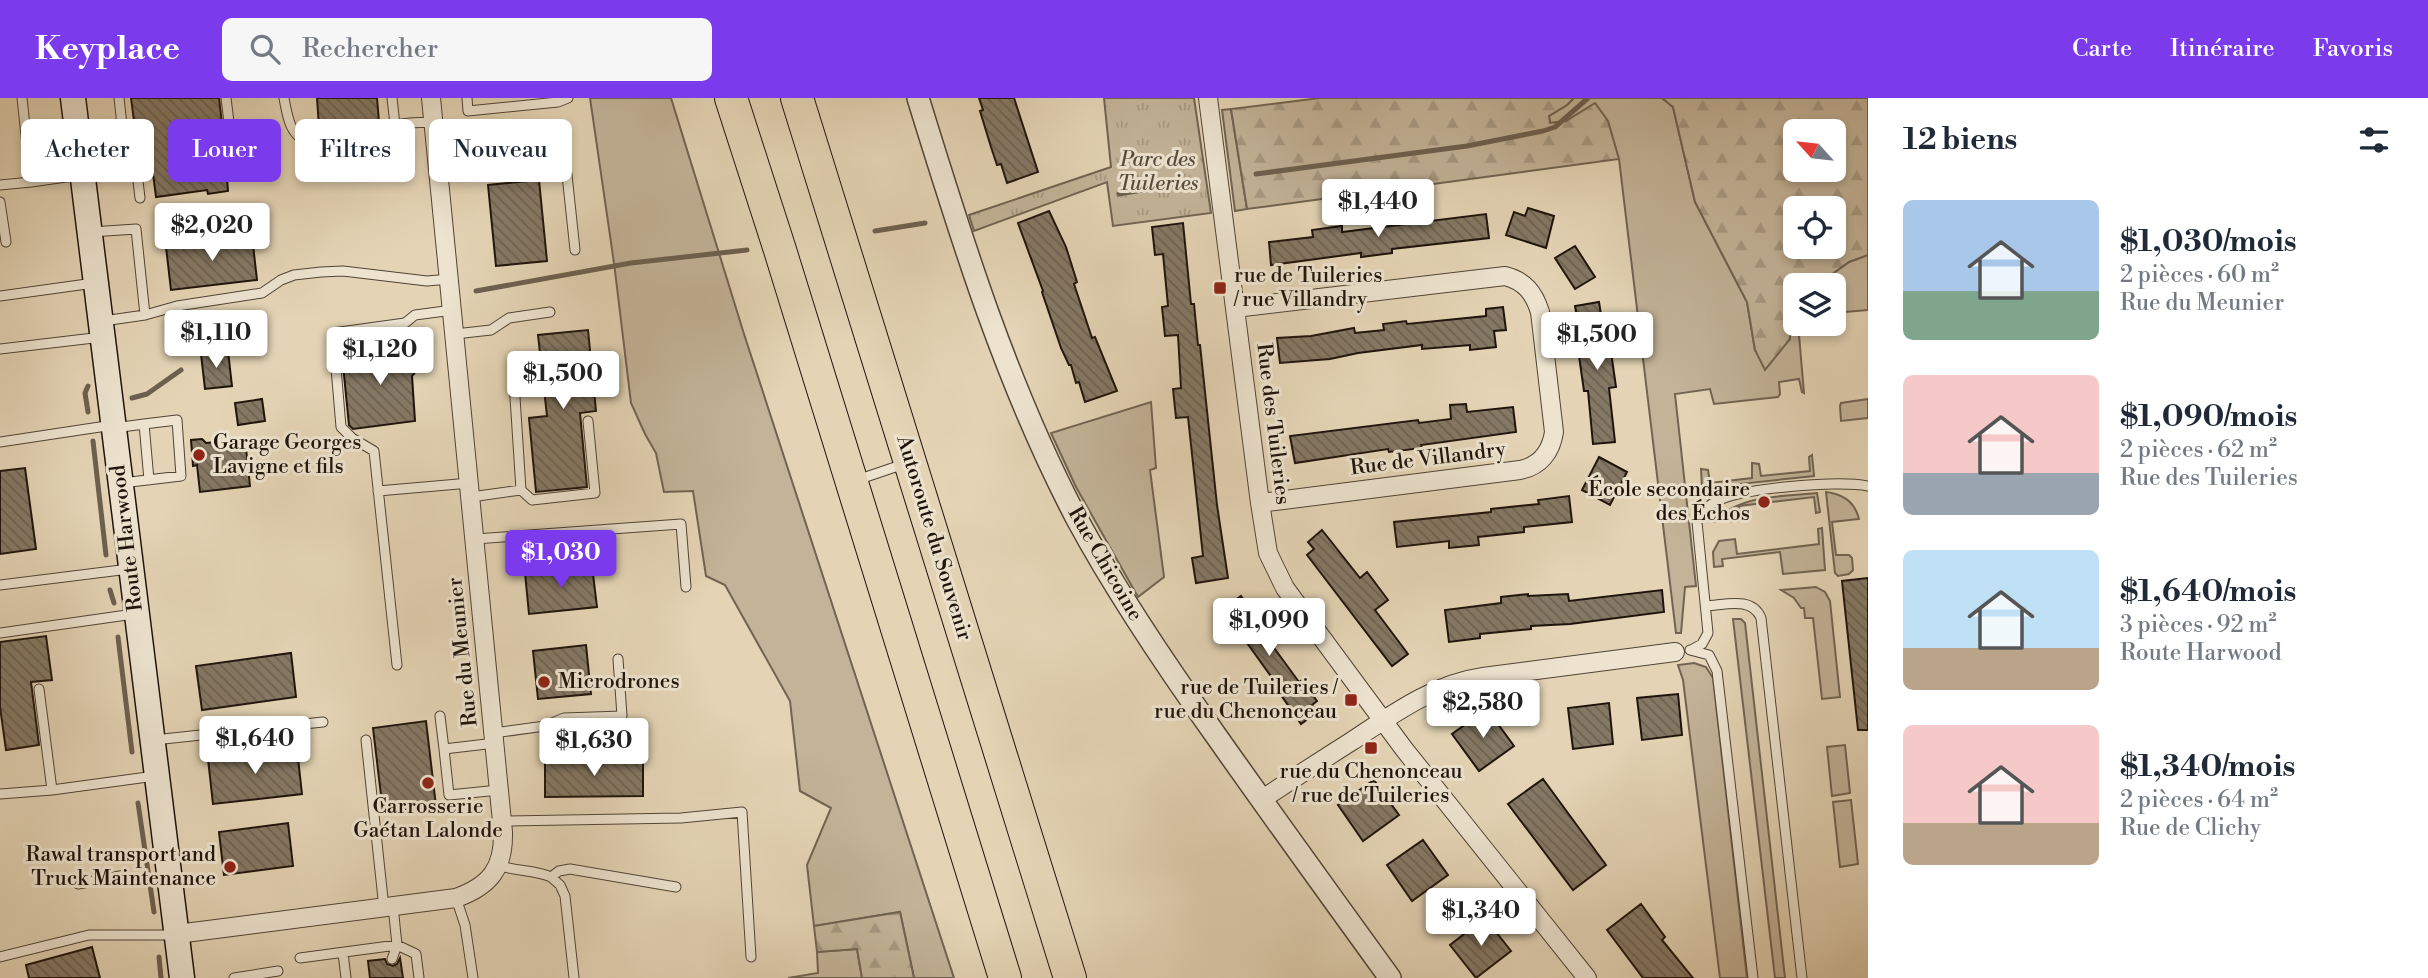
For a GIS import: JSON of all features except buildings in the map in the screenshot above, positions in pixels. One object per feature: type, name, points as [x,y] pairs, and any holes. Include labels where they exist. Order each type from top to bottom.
[{"type":"highway","points":[[731,98],[1004,978]]},
{"type":"highway","name":"Autoroute du Souvenir","points":[[797,98],[1070,978]]},
{"type":"main road","name":"Route Harwood","points":[[73,98],[75,119]]},
{"type":"main road","name":"Route Harwood","points":[[83,182],[183,978]]},
{"type":"street","name":"Rue du Meunier","points":[[431,98],[433,119]]},
{"type":"street","name":"Rue Chicoine","points":[[918,98],[987,310],[1021,400],[1064,493],[1105,569],[1144,632],[1390,978]]},
{"type":"street","name":"Rue des Tuileries","points":[[1208,98],[1260,503],[1268,553],[1277,574],[1383,721],[1587,978]]},
{"type":"street","name":"Rue du Meunier","points":[[440,182],[504,843],[498,865]]},
{"type":"street","name":"Rue de Villandry","points":[[1235,308],[1504,276],[1523,283],[1536,300],[1540,312],[1554,432],[1549,450],[1536,464],[1520,470],[1260,503]]},
{"type":"street","points":[[1261,800],[1383,721],[1438,689],[1467,679],[1683,651]]},
{"type":"street","points":[[177,934],[456,898],[484,885],[498,865]]},
{"type":"lane","points":[[22,98],[24,119]]},
{"type":"lane","points":[[120,98],[122,119]]},
{"type":"lane","points":[[226,98],[229,119]]},
{"type":"lane","points":[[284,98],[295,134]]},
{"type":"lane","points":[[392,98],[394,119]]},
{"type":"lane","points":[[467,98],[468,111],[516,102],[558,102],[568,98]]},
{"type":"lane","points":[[0,185],[31,182]]},
{"type":"lane","points":[[138,182],[140,198]]},
{"type":"lane","points":[[568,182],[575,250]]},
{"type":"lane","points":[[0,202],[6,242]]},
{"type":"lane","points":[[89,233],[136,229],[145,315]]},
{"type":"lane","points":[[0,349],[101,329],[177,306],[262,293],[293,275],[343,271],[427,281],[450,279]]},
{"type":"lane","points":[[0,296],[96,283]]},
{"type":"lane","points":[[397,665],[373,451],[352,438],[341,427],[333,333],[405,323],[415,314],[453,310]]},
{"type":"lane","points":[[455,334],[491,330],[509,318],[550,312]]},
{"type":"lane","points":[[514,382],[522,490]]},
{"type":"lane","points":[[0,442],[177,420],[181,476],[120,484]]},
{"type":"lane","points":[[378,491],[522,490],[533,500],[595,493],[588,421]]},
{"type":"lane","points":[[144,424],[149,480]]},
{"type":"lane","points":[[852,481],[911,462]]},
{"type":"lane","points":[[1683,651],[1702,645],[1708,636],[1697,522],[1710,505],[1725,497],[1745,492],[1830,483],[1868,486]]},
{"type":"lane","points":[[475,539],[681,524],[686,587]]},
{"type":"lane","points":[[0,585],[131,569]]},
{"type":"lane","points":[[1706,606],[1746,604],[1755,608],[1761,618],[1802,978]]},
{"type":"lane","points":[[0,633],[136,614]]},
{"type":"lane","points":[[1683,651],[1709,655],[1717,671],[1753,978]]},
{"type":"lane","points":[[444,749],[545,726],[564,718],[622,716],[618,659]]},
{"type":"lane","points":[[39,689],[52,789]]},
{"type":"lane","points":[[440,716],[449,795],[499,789]]},
{"type":"lane","points":[[152,740],[323,722]]},
{"type":"lane","points":[[366,740],[388,907],[397,945],[392,958]]},
{"type":"lane","points":[[0,794],[156,776]]},
{"type":"lane","points":[[502,821],[681,818],[742,813],[751,957]]},
{"type":"lane","points":[[498,865],[512,870],[533,871],[551,877],[560,885],[565,896],[574,978]]},
{"type":"lane","points":[[551,877],[559,871],[570,869],[676,887]]},
{"type":"lane","points":[[78,884],[125,875]]},
{"type":"lane","points":[[456,898],[464,925],[473,978]]},
{"type":"lane","points":[[0,957],[89,935],[177,934]]},
{"type":"lane","points":[[300,958],[397,945],[416,954],[419,978]]},
{"type":"lane","points":[[343,953],[346,978]]},
{"type":"lane","points":[[234,978],[278,971]]},
{"type":"green space","points":[[590,98],[671,98],[744,334],[954,978],[914,978],[900,912],[814,926],[807,865],[831,808],[800,791],[790,701],[725,585],[706,576],[693,491],[664,492],[656,453],[631,403]]},
{"type":"green space","name":"Parc des Tuileries","points":[[1104,98],[1194,98],[1211,213],[1113,226],[1107,182],[974,231],[969,215],[1111,167]]},
{"type":"green space","points":[[1320,98],[1574,98],[1549,116],[1550,123],[1566,121],[1595,103],[1608,121],[1619,159],[1247,209],[1231,109]]},
{"type":"green space","points":[[1574,98],[1662,98],[1673,107],[1695,202],[1747,302],[1755,350],[1790,339],[1790,336],[1799,336],[1804,393],[1799,379],[1779,382],[1778,397],[1714,404],[1710,389],[1675,394],[1696,586],[1685,587],[1681,633],[1676,633],[1619,159],[1566,121],[1550,123],[1549,116]]},
{"type":"green space","points":[[1662,98],[1868,98],[1868,255],[1849,262],[1834,273],[1783,273],[1783,336],[1790,336],[1790,339],[1765,370],[1755,350],[1747,302],[1695,202],[1673,107]]},
{"type":"green space","points":[[1231,109],[1247,209],[1235,211],[1222,110]]},
{"type":"green space","points":[[1868,255],[1868,310],[1846,312],[1846,273],[1834,273],[1849,262]]},
{"type":"green space","points":[[1868,399],[1868,418],[1841,421],[1841,403]]},
{"type":"green space","points":[[1151,402],[1156,468],[1150,470],[1164,577],[1138,597],[1076,487],[1051,433]]},
{"type":"green space","points":[[1812,455],[1814,476],[1702,488],[1701,469],[1708,470],[1710,483],[1752,478],[1752,463],[1759,464],[1761,476],[1810,471],[1809,457]]},
{"type":"green space","points":[[1826,492],[1847,500],[1855,508],[1859,519],[1832,522],[1836,555],[1849,555],[1852,558],[1853,570],[1849,574],[1838,576],[1835,573]]},
{"type":"green space","points":[[1817,493],[1820,512],[1816,513],[1814,497],[1739,506],[1740,521],[1713,522],[1736,506],[1762,498]]},
{"type":"green space","points":[[1822,528],[1825,570],[1783,574],[1780,552],[1722,559],[1723,566],[1714,567],[1713,552],[1719,541],[1735,539],[1737,554],[1819,544],[1818,529]]},
{"type":"green space","points":[[1816,587],[1825,592],[1830,601],[1840,697],[1822,699],[1813,618],[1805,618],[1804,608],[1781,590]]},
{"type":"green space","points":[[1733,619],[1741,619],[1745,623],[1785,978],[1775,978]]},
{"type":"green space","points":[[1694,663],[1706,667],[1713,678],[1747,978],[1720,978],[1683,680],[1678,665]]},
{"type":"green space","points":[[1845,745],[1850,793],[1832,796],[1827,747]]},
{"type":"green space","points":[[1851,800],[1858,864],[1840,867],[1833,802]]},
{"type":"green space","points":[[900,912],[914,978],[862,978],[857,949],[817,952],[814,926]]},
{"type":"green space","points":[[857,949],[862,978],[788,978],[818,973],[817,952]]},
{"type":"waterway","points":[[1256,174],[1467,146],[1543,131],[1555,127],[1588,98]]},
{"type":"waterway","points":[[1119,194],[1194,181]]},
{"type":"waterway","points":[[875,231],[925,223]]},
{"type":"waterway","points":[[476,291],[631,263],[747,250]]},
{"type":"waterway","points":[[132,398],[147,394],[181,370]]},
{"type":"waterway","points":[[88,386],[85,393],[88,412]]},
{"type":"waterway","points":[[93,441],[106,555]]},
{"type":"waterway","points":[[110,590],[114,603]]},
{"type":"waterway","points":[[118,637],[132,752]]},
{"type":"waterway","points":[[138,803],[154,912]]},
{"type":"waterway","points":[[159,957],[161,978]]},
{"type":"place","name":"rue de Tuileries / rue Villandry","points":[[1220,288]]},
{"type":"place","name":"Garage Georges Lavigne et fils","points":[[199,455]]},
{"type":"place","name":"École secondaire des Échos","points":[[1764,502]]},
{"type":"place","name":"Microdrones","points":[[544,682]]},
{"type":"place","name":"rue de Tuileries / rue du Chenonceau","points":[[1351,700]]},
{"type":"place","name":"rue du Chenonceau / rue de Tuileries","points":[[1371,748]]},
{"type":"place","name":"Carrosserie Gaétan Lalonde","points":[[428,783]]},
{"type":"place","name":"Rawal transport and Truck Maintenance","points":[[230,867]]}]
